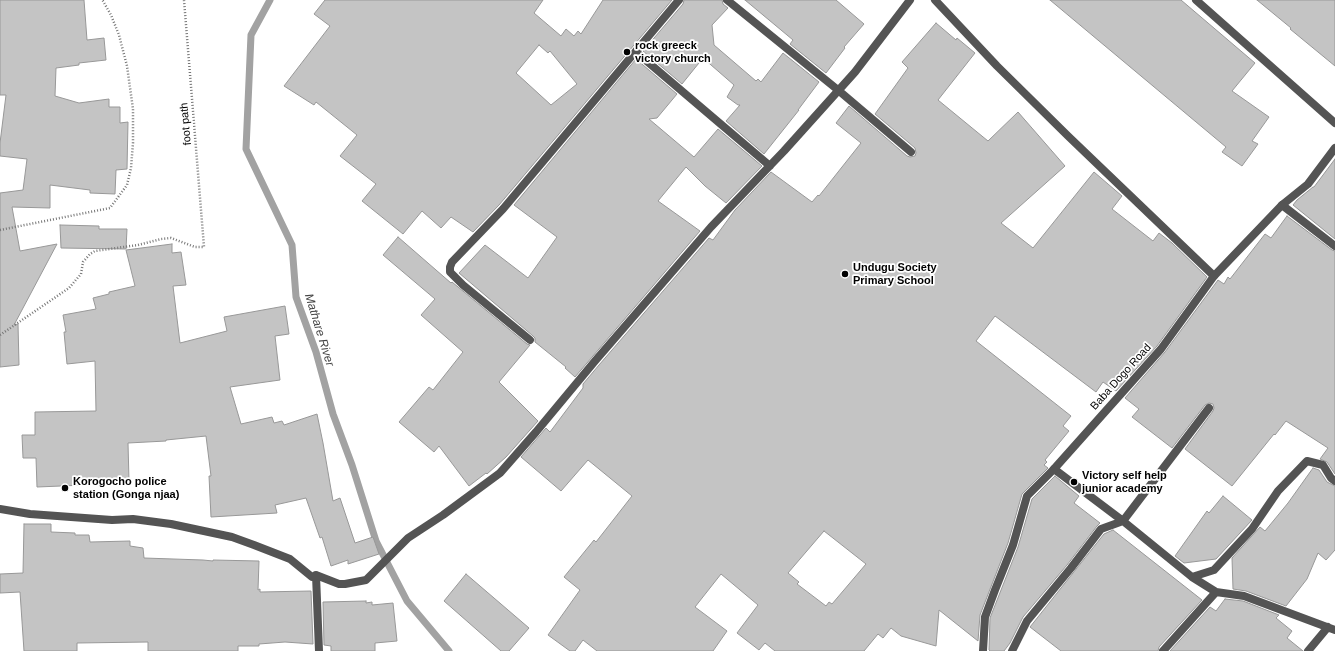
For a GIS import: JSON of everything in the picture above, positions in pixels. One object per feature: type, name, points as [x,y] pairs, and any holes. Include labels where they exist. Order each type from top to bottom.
[{"type":"street","points":[[530,340],[463,285],[450,272],[452,262],[504,209],[679,0]]},
{"type":"street","points":[[727,0],[838,90],[911,152]]},
{"type":"street","points":[[0,509],[30,514],[112,520],[133,519],[171,524],[232,537],[290,559],[312,577],[316,575],[338,584],[366,580],[408,538],[443,516],[500,473],[710,227],[770,166],[855,72],[910,0]]},
{"type":"street","points":[[935,0],[997,66],[1214,276]]},
{"type":"street","points":[[1196,0],[1335,123]]},
{"type":"street","points":[[636,52],[770,166]]},
{"type":"street","name":"Baba Dogo Road","points":[[983,651],[985,617],[994,590],[1013,545],[1027,496],[1054,470],[1161,348],[1214,276],[1282,205],[1308,184],[1335,148]]},
{"type":"street","points":[[1282,205],[1335,246]]},
{"type":"street","points":[[1012,651],[1027,620],[1071,568],[1101,529],[1123,521],[1209,408]]},
{"type":"street","points":[[1192,577],[1214,570],[1252,529],[1278,491],[1307,461],[1323,465],[1331,478],[1335,481]]},
{"type":"street","points":[[1054,470],[1123,521],[1192,577],[1216,592],[1244,596],[1332,628],[1308,651]]},
{"type":"street","points":[[316,575],[319,651]]},
{"type":"street","points":[[1163,651],[1216,592]]},
{"type":"path","points":[[0,230],[110,208],[127,185],[131,168],[133,143],[133,109],[128,73],[119,35],[111,15],[102,0]]},
{"type":"path","name":"foot path","points":[[0,335],[69,288],[81,274],[83,262],[95,251],[138,245],[161,238],[171,238],[195,247],[204,247],[184,0]]},
{"type":"building","points":[[0,0],[84,0],[87,40],[104,38],[106,60],[79,63],[79,65],[56,68],[55,96],[79,103],[109,99],[109,107],[120,107],[120,123],[128,122],[127,169],[116,170],[115,194],[90,193],[90,190],[50,185],[50,208],[12,207],[20,251],[57,244],[14,325],[18,324],[19,365],[0,367],[0,193],[23,190],[27,159],[0,156],[0,143],[6,95],[0,95]]},
{"type":"building","points":[[325,0],[543,0],[534,13],[561,36],[566,29],[574,36],[578,31],[581,34],[603,0],[672,0],[499,205],[473,232],[451,217],[441,228],[422,211],[403,234],[362,201],[376,184],[340,156],[357,135],[316,102],[314,105],[284,86],[330,26],[314,14]],"holes":[[[539,45],[548,53],[550,51],[577,84],[551,105],[516,73]]]},
{"type":"building","points":[[684,0],[722,0],[723,4],[728,8],[712,25],[714,45],[756,81],[758,79],[761,82],[783,53],[819,82],[764,154],[726,121],[740,105],[727,97],[734,85],[703,58],[682,84],[643,51],[683,4]]},
{"type":"building","points":[[745,0],[836,0],[864,24],[844,47],[845,48],[826,73],[790,44],[793,40]]},
{"type":"building","points":[[1050,0],[1181,0],[1255,63],[1232,91],[1269,117],[1252,141],[1258,144],[1242,166],[1222,152],[1226,147]]},
{"type":"building","points":[[1257,0],[1335,0],[1335,66],[1290,29],[1291,28]]},
{"type":"building","points":[[936,23],[956,40],[957,38],[975,53],[938,100],[988,141],[1018,112],[1065,166],[1001,223],[1033,248],[1094,172],[1122,196],[1112,209],[1153,241],[1159,233],[1172,243],[1207,277],[1157,346],[1116,391],[1103,382],[1096,392],[995,316],[976,341],[1071,416],[1063,426],[1069,431],[1045,460],[1047,462],[1044,465],[1048,468],[1022,494],[1008,543],[980,615],[978,641],[939,610],[936,646],[901,636],[891,628],[883,638],[878,634],[864,651],[775,651],[765,643],[759,650],[737,633],[758,605],[721,574],[695,607],[727,631],[713,651],[597,651],[583,640],[575,651],[570,651],[548,635],[580,590],[564,577],[594,540],[596,542],[632,496],[588,460],[561,491],[521,457],[546,428],[550,432],[583,388],[583,384],[599,365],[709,238],[713,240],[735,210],[771,172],[812,202],[818,195],[819,196],[861,143],[836,123],[849,106],[907,156],[915,156],[915,148],[875,114],[908,68],[902,62]],"holes":[[[824,531],[866,564],[832,604],[829,602],[826,606],[797,584],[799,582],[788,573]]]},
{"type":"building","points":[[636,59],[677,94],[657,118],[649,119],[694,157],[718,129],[762,166],[726,203],[705,186],[686,167],[658,201],[700,231],[575,377],[565,368],[566,367],[535,342],[535,338],[533,336],[459,273],[485,245],[528,278],[557,237],[514,205]]},
{"type":"building","points":[[1335,159],[1335,239],[1293,205],[1314,187]]},
{"type":"building","points":[[1287,216],[1335,251],[1335,474],[1327,462],[1320,459],[1328,448],[1286,421],[1232,486],[1185,449],[1213,411],[1213,404],[1209,403],[1205,405],[1172,448],[1132,417],[1139,409],[1125,398],[1165,352],[1218,280],[1224,284],[1228,277],[1230,279],[1265,234],[1271,238]]},
{"type":"building","points":[[60,225],[99,226],[99,229],[127,229],[126,249],[61,248]]},
{"type":"building","points":[[398,237],[451,283],[452,282],[530,345],[499,382],[538,421],[506,457],[487,474],[486,473],[469,486],[439,446],[434,452],[399,422],[429,387],[433,390],[463,352],[421,315],[435,299],[383,255]]},
{"type":"building","points":[[172,244],[172,253],[181,252],[186,285],[173,286],[180,343],[227,331],[224,317],[285,306],[289,334],[275,336],[280,380],[230,387],[241,424],[272,417],[274,423],[282,421],[284,425],[317,414],[333,501],[340,498],[355,543],[373,537],[379,554],[348,564],[348,560],[331,566],[322,537],[320,538],[306,498],[275,505],[277,513],[211,517],[209,476],[211,476],[206,436],[166,441],[128,443],[129,481],[37,487],[36,458],[23,458],[22,435],[35,435],[35,412],[96,411],[95,361],[67,364],[64,332],[66,332],[63,315],[96,309],[93,298],[109,294],[109,292],[135,286],[126,250]]},
{"type":"building","points":[[1313,468],[1319,470],[1327,482],[1335,486],[1335,550],[1326,560],[1318,553],[1307,579],[1286,606],[1246,591],[1233,589],[1232,558],[1260,527],[1265,531],[1288,503]]},
{"type":"building","points":[[1055,476],[1079,496],[1074,503],[1100,523],[1023,617],[1010,643],[1004,651],[990,651],[990,618],[1018,547],[1032,499]]},
{"type":"building","points":[[1223,496],[1252,520],[1216,559],[1184,563],[1175,556],[1207,511],[1209,513]]},
{"type":"building","points":[[24,524],[51,524],[51,532],[89,535],[90,542],[130,541],[130,546],[143,548],[144,558],[259,561],[258,590],[260,589],[260,592],[311,591],[313,644],[285,642],[259,644],[259,646],[238,646],[238,651],[148,651],[148,642],[77,643],[77,651],[24,651],[20,592],[0,593],[0,574],[23,573]]},
{"type":"building","points":[[1113,530],[1202,600],[1159,647],[1158,651],[1061,651],[1030,627],[1104,534]]},
{"type":"building","points":[[466,574],[529,628],[509,651],[501,651],[444,601]]},
{"type":"building","points":[[1225,599],[1243,601],[1279,615],[1276,618],[1292,631],[1287,638],[1303,651],[1170,651],[1210,607],[1216,611]]},
{"type":"building","points":[[366,601],[366,603],[372,602],[372,605],[393,603],[397,641],[375,643],[375,651],[331,651],[331,646],[324,645],[323,602]]},
{"type":"waterway","name":"Mathare River","points":[[270,0],[251,35],[246,149],[292,245],[296,297],[316,352],[333,414],[352,465],[376,541],[407,601],[449,651]]},
{"type":"place","name":"rock greeck victory church","points":[[627,52]]},
{"type":"place","name":"Undugu Society Primary School","points":[[845,274]]},
{"type":"place","name":"Victory self help junior academy","points":[[1074,482]]},
{"type":"place","name":"Korogocho police station (Gonga njaa)","points":[[65,488]]}]
